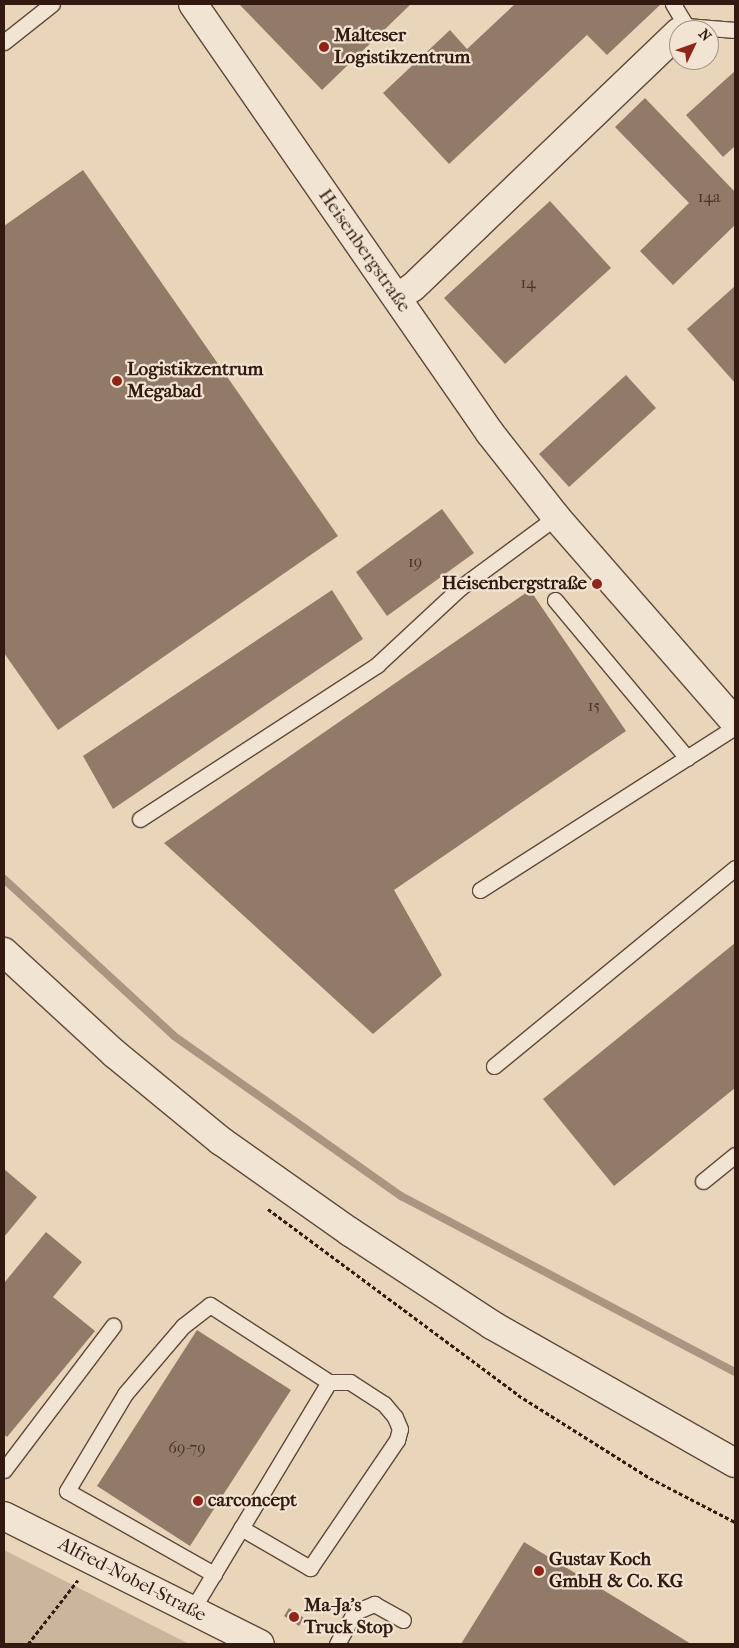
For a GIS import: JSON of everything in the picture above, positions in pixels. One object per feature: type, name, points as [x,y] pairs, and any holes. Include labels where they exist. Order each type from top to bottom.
[{"type":"street","name":"Heisenbergstraße","points":[[193,4],[490,433],[556,517],[735,722]]},
{"type":"street","points":[[397,298],[413,287],[669,34]]},
{"type":"street","points":[[4,952],[114,1054],[221,1141],[358,1238],[492,1325],[735,1463]]},
{"type":"street","name":"Alfred-Nobel-Straße","points":[[4,1516],[260,1644]]},
{"type":"lane","points":[[4,42],[52,4]]},
{"type":"lane","points":[[719,28],[735,30]]},
{"type":"lane","points":[[140,819],[376,664],[461,587],[556,517]]},
{"type":"lane","points":[[555,600],[687,758]]},
{"type":"lane","points":[[480,890],[735,727]]},
{"type":"lane","points":[[494,1066],[735,868]]},
{"type":"lane","points":[[703,1181],[735,1155]]},
{"type":"lane","points":[[214,1574],[67,1491],[126,1394],[183,1326],[210,1305],[329,1382],[350,1382],[384,1404],[395,1416],[400,1429],[397,1440],[310,1568],[241,1528]]},
{"type":"lane","points":[[4,1470],[113,1326]]},
{"type":"lane","points":[[192,1610],[329,1382]]},
{"type":"lane","points":[[337,1644],[355,1612],[374,1604],[404,1620]]},
{"type":"path","points":[[28,1644],[92,1560]]},
{"type":"shaded area","points":[[4,1550],[189,1644],[4,1644]]},
{"type":"building","name":"Malteser Logistikzentrum","points":[[239,4],[411,4],[322,90]]},
{"type":"building","points":[[515,4],[660,5],[607,55],[587,35],[449,164],[383,93],[450,30],[467,49]]},
{"type":"building","points":[[735,71],[735,146],[723,157],[686,115]]},
{"type":"building","points":[[645,98],[735,192],[735,225],[673,285],[640,251],[689,203],[615,127]]},
{"type":"building","name":"Logistikzentrum Megabad","points":[[83,170],[338,536],[58,730],[4,653],[4,226]]},
{"type":"building","points":[[550,201],[611,268],[505,364],[444,298]]},
{"type":"building","points":[[735,286],[735,383],[687,329]]},
{"type":"building","points":[[626,375],[656,408],[569,487],[539,454]]},
{"type":"building","points":[[442,509],[474,553],[387,616],[356,572]]},
{"type":"building","points":[[332,590],[363,639],[113,809],[83,756]]},
{"type":"building","points":[[530,590],[626,731],[394,890],[442,975],[373,1034],[164,843]]},
{"type":"building","points":[[735,943],[735,1088],[614,1186],[543,1099]]},
{"type":"building","points":[[4,1169],[37,1197],[4,1237]]},
{"type":"building","points":[[46,1232],[82,1262],[53,1297],[95,1331],[7,1437],[4,1434],[4,1283]]},
{"type":"building","points":[[197,1330],[291,1390],[190,1546],[97,1486]]},
{"type":"building","name":"Gustav Koch GmbH & Co. KG","points":[[524,1542],[618,1599],[691,1644],[461,1644]]},
{"type":"building","name":"Ma-Ja's Truck Stop","points":[[289,1608],[304,1618],[299,1626],[284,1616]]},
{"type":"waterway","points":[[4,879],[174,1036],[401,1196],[735,1372]]},
{"type":"place","name":"Malteser Logistikzentrum","points":[[324,47]]},
{"type":"place","name":"Logistikzentrum Megabad","points":[[117,381]]},
{"type":"place","name":"Heisenbergstraße","points":[[597,584]]},
{"type":"place","name":"carconcept","points":[[198,1501]]},
{"type":"place","name":"Gustav Koch GmbH & Co. KG","points":[[539,1571]]},
{"type":"place","name":"Ma-Ja's Truck Stop","points":[[294,1617]]}]
